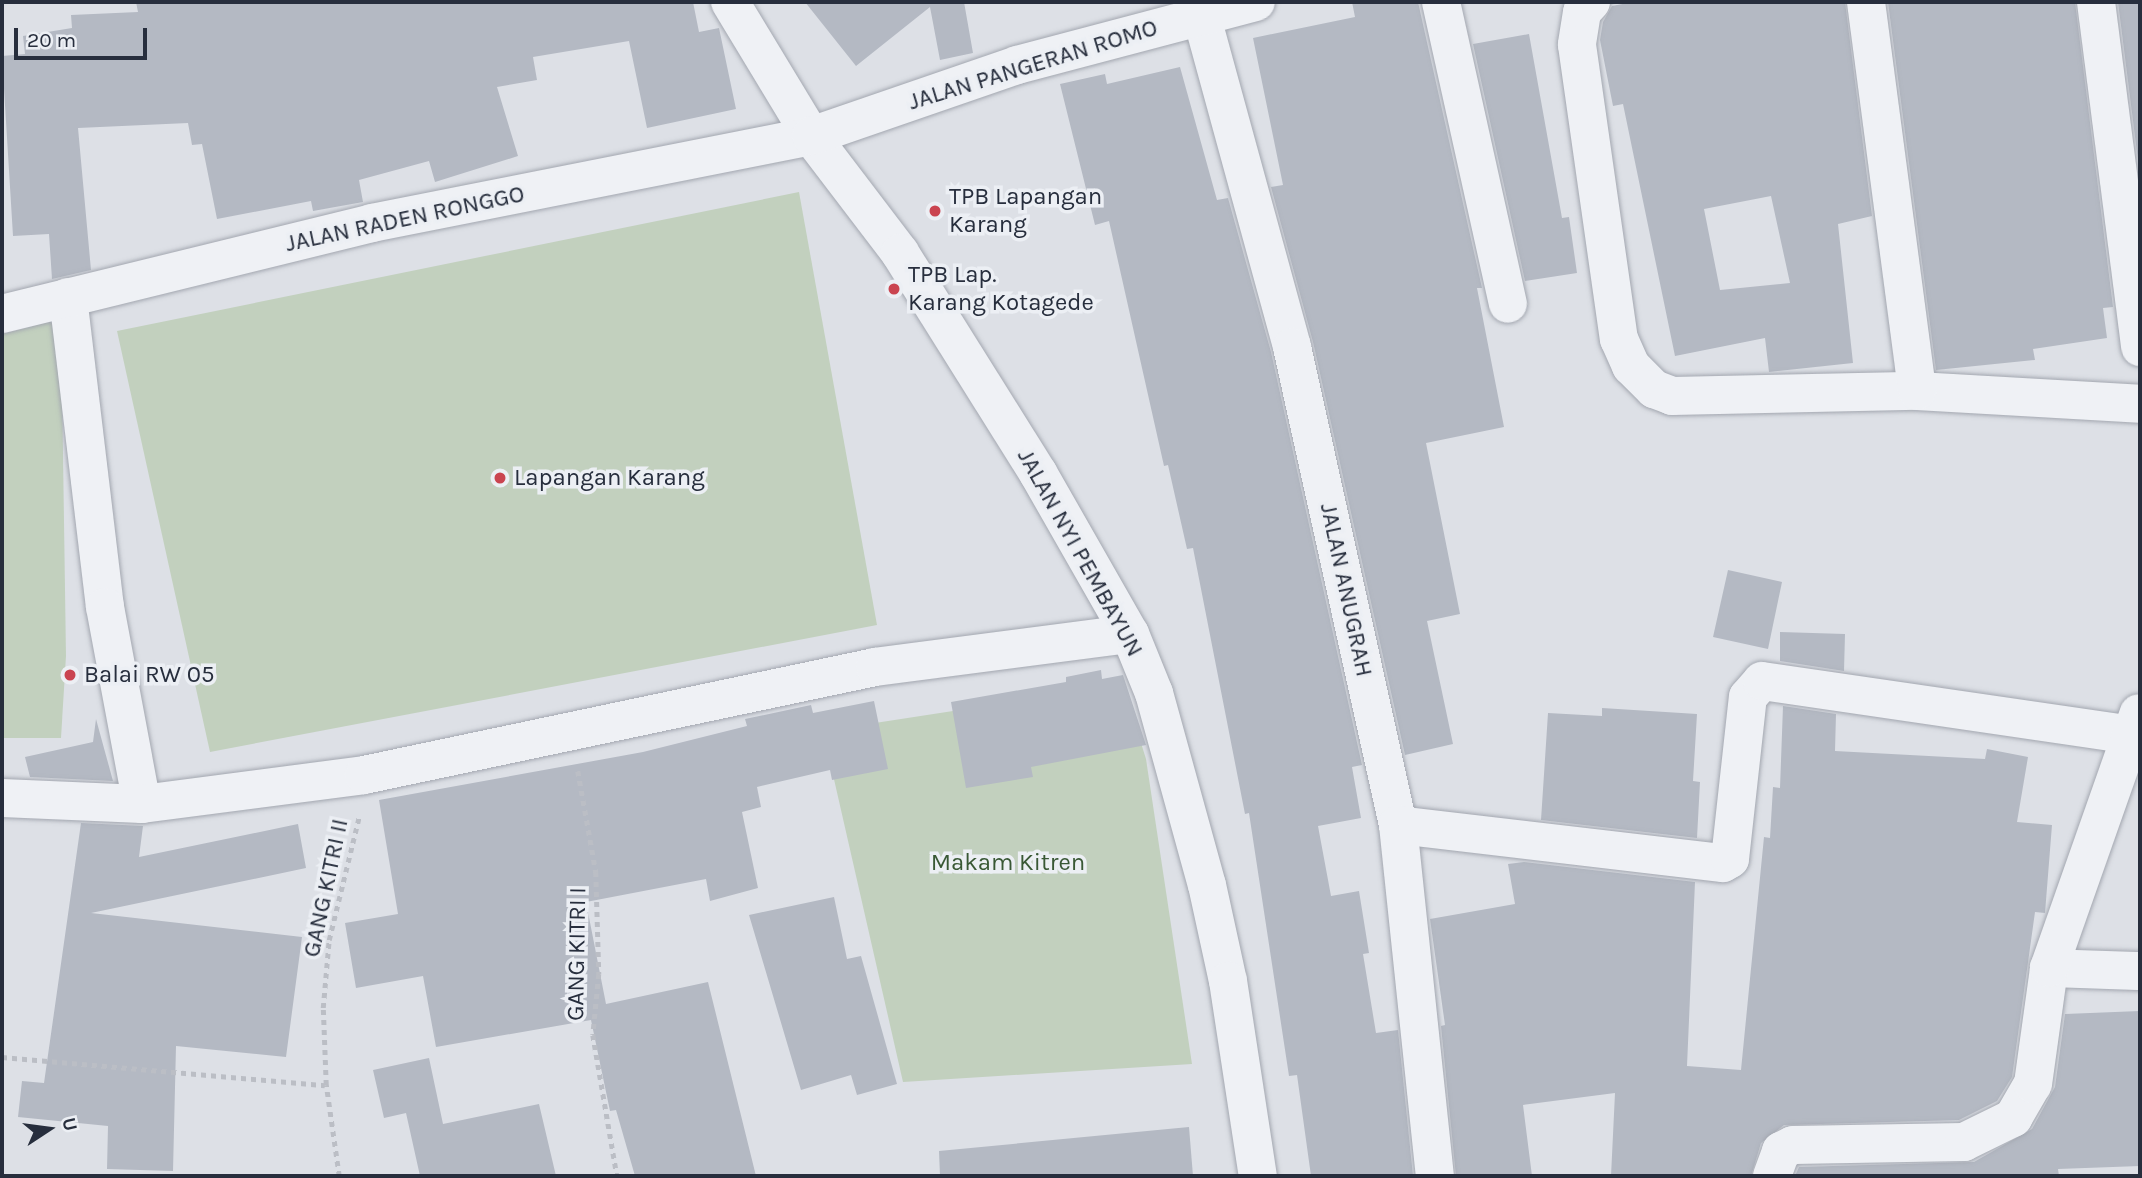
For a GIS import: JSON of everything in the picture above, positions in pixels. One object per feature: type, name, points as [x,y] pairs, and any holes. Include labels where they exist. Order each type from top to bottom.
[{"type":"street","name":"JALAN NYI PEMBAYUN","points":[[730,2],[811,136],[900,253],[1038,473],[1129,635],[1162,717],[1207,885],[1228,981],[1258,1176]]},
{"type":"street","name":"JALAN PANGERAN ROMO","points":[[811,136],[1017,65],[1201,14],[1256,2]]},
{"type":"street","points":[[1441,2],[1508,304]]},
{"type":"street","points":[[1591,2],[1582,12],[1577,45],[1619,338],[1631,366],[1654,389],[1672,396],[1917,391],[2140,404]]},
{"type":"street","points":[[1866,2],[1917,391]]},
{"type":"street","points":[[2096,2],[2140,347]]},
{"type":"street","name":"JALAN ANUGRAH","points":[[1201,14],[1292,347],[1398,825],[1435,1176]]},
{"type":"street","name":"JALAN RADEN RONGGO","points":[[2,314],[372,223],[811,136]]},
{"type":"street","points":[[68,298],[105,607],[142,804]]},
{"type":"street","points":[[2,798],[142,804],[364,775],[875,667],[1129,635]]},
{"type":"street","points":[[1398,825],[1723,863],[1730,859],[1748,697],[1762,681],[2137,727],[2049,968],[2033,1084],[2013,1118],[1994,1132],[1964,1142],[1793,1144],[1781,1151],[1772,1176]]},
{"type":"street","points":[[2049,968],[2140,971]]},
{"type":"path","name":"GANG KITRI I","points":[[572,732],[596,872],[599,974],[593,1035],[617,1176]]},
{"type":"path","name":"GANG KITRI II","points":[[339,1176],[326,1085],[323,1007],[329,940],[358,836],[364,775]]},
{"type":"path","points":[[2,1057],[326,1085]]},
{"type":"green space","name":"Lapangan Karang","points":[[799,192],[877,625],[210,752],[117,331]]},
{"type":"green space","points":[[61,319],[66,656],[61,738],[2,738],[2,334]]},
{"type":"green space","name":"Makam Kitren","points":[[1123,685],[1146,759],[1192,1064],[903,1082],[823,731]]},
{"type":"building","points":[[136,2],[693,2],[699,32],[719,28],[736,109],[647,128],[629,41],[533,57],[537,80],[497,87],[518,156],[435,182],[429,161],[359,180],[363,202],[313,211],[311,201],[217,219],[202,144],[192,145],[188,123],[78,128],[91,270],[52,279],[49,234],[13,236],[2,56],[25,54],[23,36],[72,28],[71,15],[138,12]]},
{"type":"building","points":[[805,2],[964,2],[973,53],[940,60],[930,7],[856,66]]},
{"type":"building","points":[[1352,2],[1418,2],[1482,288],[1477,288],[1504,427],[1426,443],[1460,614],[1427,621],[1453,744],[1405,755],[1313,342],[1271,187],[1283,185],[1253,38],[1355,17]]},
{"type":"building","points":[[1633,2],[1845,2],[1872,216],[1838,224],[1853,363],[1769,372],[1765,338],[1675,356],[1623,104],[1613,106],[1600,40],[1603,22],[1612,6]],"holes":[[[1771,196],[1790,283],[1720,290],[1704,209]]]},
{"type":"building","points":[[1888,2],[2075,2],[2113,307],[2103,308],[2107,338],[2033,349],[2035,360],[1936,370]]},
{"type":"building","points":[[2118,2],[2140,2],[2140,176]]},
{"type":"building","points":[[1529,34],[1562,218],[1569,217],[1577,273],[1525,281],[1473,44]]},
{"type":"building","points":[[1180,67],[1217,200],[1228,198],[1271,352],[1362,765],[1352,767],[1361,818],[1318,826],[1331,896],[1359,891],[1369,953],[1363,954],[1376,1033],[1398,1030],[1413,1176],[1311,1176],[1297,1075],[1289,1076],[1249,813],[1245,814],[1193,548],[1187,549],[1168,465],[1164,466],[1109,221],[1095,225],[1060,84],[1105,74],[1107,84]]},
{"type":"building","points":[[1728,570],[1782,582],[1768,649],[1713,637]]},
{"type":"building","points":[[1780,632],[1845,634],[1844,671],[1780,661]]},
{"type":"building","points":[[1101,670],[1102,679],[1123,675],[1146,745],[1031,767],[1033,777],[966,788],[951,702],[1066,682],[1066,677]]},
{"type":"building","points":[[874,701],[888,769],[832,780],[830,770],[757,787],[761,807],[742,812],[758,888],[710,901],[706,879],[586,902],[606,1004],[708,982],[756,1176],[635,1176],[616,1110],[610,1111],[591,1020],[436,1047],[423,976],[356,988],[345,923],[398,914],[379,800],[643,752],[747,726],[745,719],[811,705],[813,713]]},
{"type":"building","points":[[1783,706],[1836,714],[1835,751],[1985,759],[1987,749],[2028,757],[2017,822],[2052,825],[2045,913],[2035,912],[2012,1077],[1997,1101],[1959,1120],[1784,1125],[1761,1143],[1751,1176],[1611,1176],[1615,1093],[1523,1105],[1532,1176],[1456,1176],[1441,1026],[1445,1025],[1430,919],[1515,904],[1508,864],[1524,862],[1695,882],[1687,1066],[1741,1070],[1764,837],[1770,838],[1773,787],[1780,788]]},
{"type":"building","points":[[1602,708],[1697,714],[1693,781],[1700,782],[1697,838],[1541,820],[1548,713],[1602,716]]},
{"type":"building","points":[[96,719],[113,781],[30,777],[25,757],[93,742]]},
{"type":"building","points":[[81,823],[143,826],[139,857],[298,824],[306,868],[91,913],[302,937],[286,1057],[176,1046],[173,1171],[107,1169],[108,1126],[18,1117],[22,1081],[44,1083]]},
{"type":"building","points":[[834,897],[847,959],[861,956],[897,1084],[857,1095],[851,1075],[801,1090],[749,915]]},
{"type":"building","points":[[2140,1011],[2140,1166],[2058,1169],[2059,1176],[1795,1176],[1799,1167],[1974,1162],[2032,1129],[2055,1087],[2065,1014]]},
{"type":"building","points":[[429,1058],[443,1124],[539,1104],[556,1176],[420,1176],[406,1113],[384,1118],[373,1070]]},
{"type":"building","points":[[1189,1127],[1193,1176],[940,1176],[939,1151]]},
{"type":"place","name":"TPB Lapangan Karang","points":[[935,211]]},
{"type":"place","name":"TPB Lap. Karang Kotagede","points":[[894,289]]},
{"type":"place","name":"Lapangan Karang","points":[[500,478]]},
{"type":"place","name":"Balai RW 05","points":[[70,675]]}]
